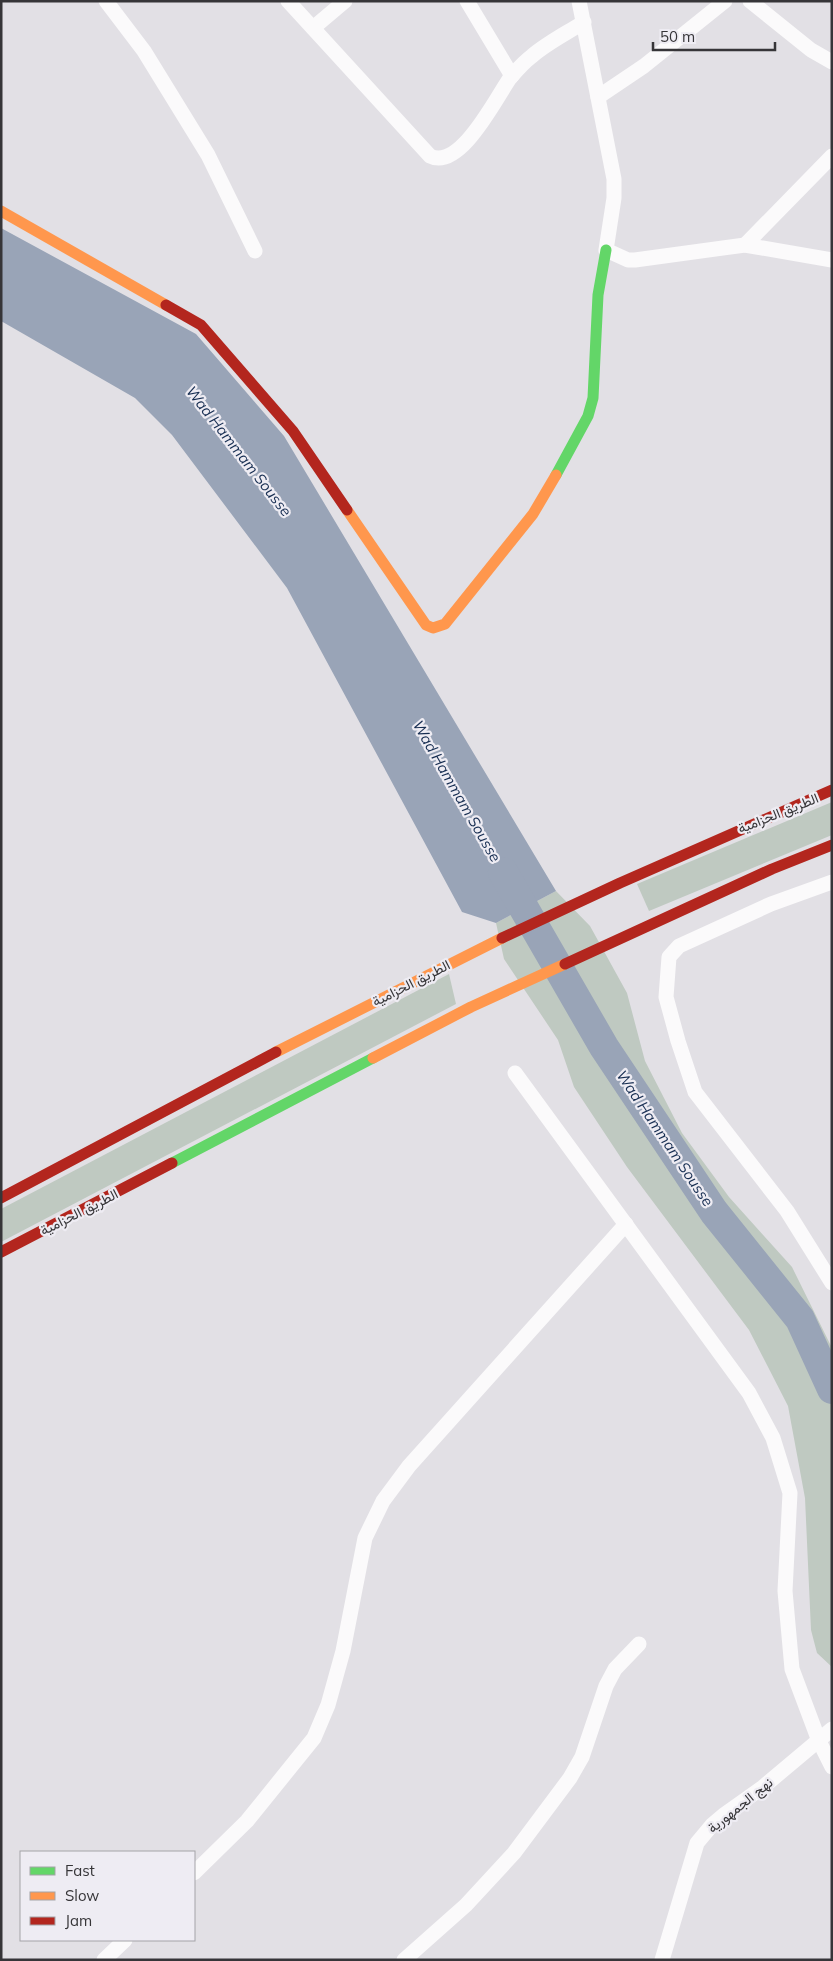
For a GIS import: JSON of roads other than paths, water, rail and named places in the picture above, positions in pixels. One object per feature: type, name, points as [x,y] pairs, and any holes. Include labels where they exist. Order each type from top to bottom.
[{"type":"main road","points":[[1,212],[201,325],[293,431],[426,625],[433,628],[445,624],[533,514],[573,447],[584,424],[593,398],[598,294],[606,250]]},
{"type":"main road","name":"الطريق الحزامية","points":[[1,1198],[245,1066],[448,964],[736,830],[832,790]]},
{"type":"main road","name":"الطريق الحزامية","points":[[1,1252],[471,1007],[772,869],[832,845]]},
{"type":"street","points":[[106,1],[144,50],[208,155],[255,251]]},
{"type":"street","points":[[288,1],[430,156],[437,160],[444,159],[466,144],[512,76],[533,55],[584,22]]},
{"type":"street","points":[[313,28],[345,1]]},
{"type":"street","points":[[467,1],[512,76]]},
{"type":"street","points":[[579,1],[614,179],[614,198],[606,250],[628,260],[635,260],[745,245],[832,260]]},
{"type":"street","points":[[598,97],[644,66],[726,1]]},
{"type":"street","points":[[750,1],[811,50],[832,62]]},
{"type":"street","points":[[745,245],[832,156]]},
{"type":"street","points":[[832,882],[771,904],[679,946],[669,957],[666,974],[666,997],[695,1092],[787,1211],[832,1284]]},
{"type":"street","points":[[516,1073],[749,1393],[773,1438],[790,1493],[785,1591],[792,1670],[819,1741],[832,1767]]},
{"type":"street","points":[[195,1872],[247,1821],[314,1738],[328,1705],[343,1651],[365,1538],[383,1501],[409,1466],[626,1224]]},
{"type":"street","points":[[404,1960],[466,1905],[514,1853],[570,1778],[582,1757],[610,1678],[624,1657],[639,1644]]},
{"type":"street","name":"نهج الجمهورية","points":[[662,1960],[697,1843],[712,1825],[725,1814],[756,1792],[832,1729]]},
{"type":"street","points":[[104,1960],[124,1941]]},
{"type":"water","points":[[1,228],[196,334],[284,436],[556,891],[496,923],[462,912],[287,588],[172,435],[135,398],[1,321]]},
{"type":"waterway","name":"Wad Hammam Sousse","points":[[503,872],[604,1047],[714,1212],[800,1319],[832,1389]]}]
